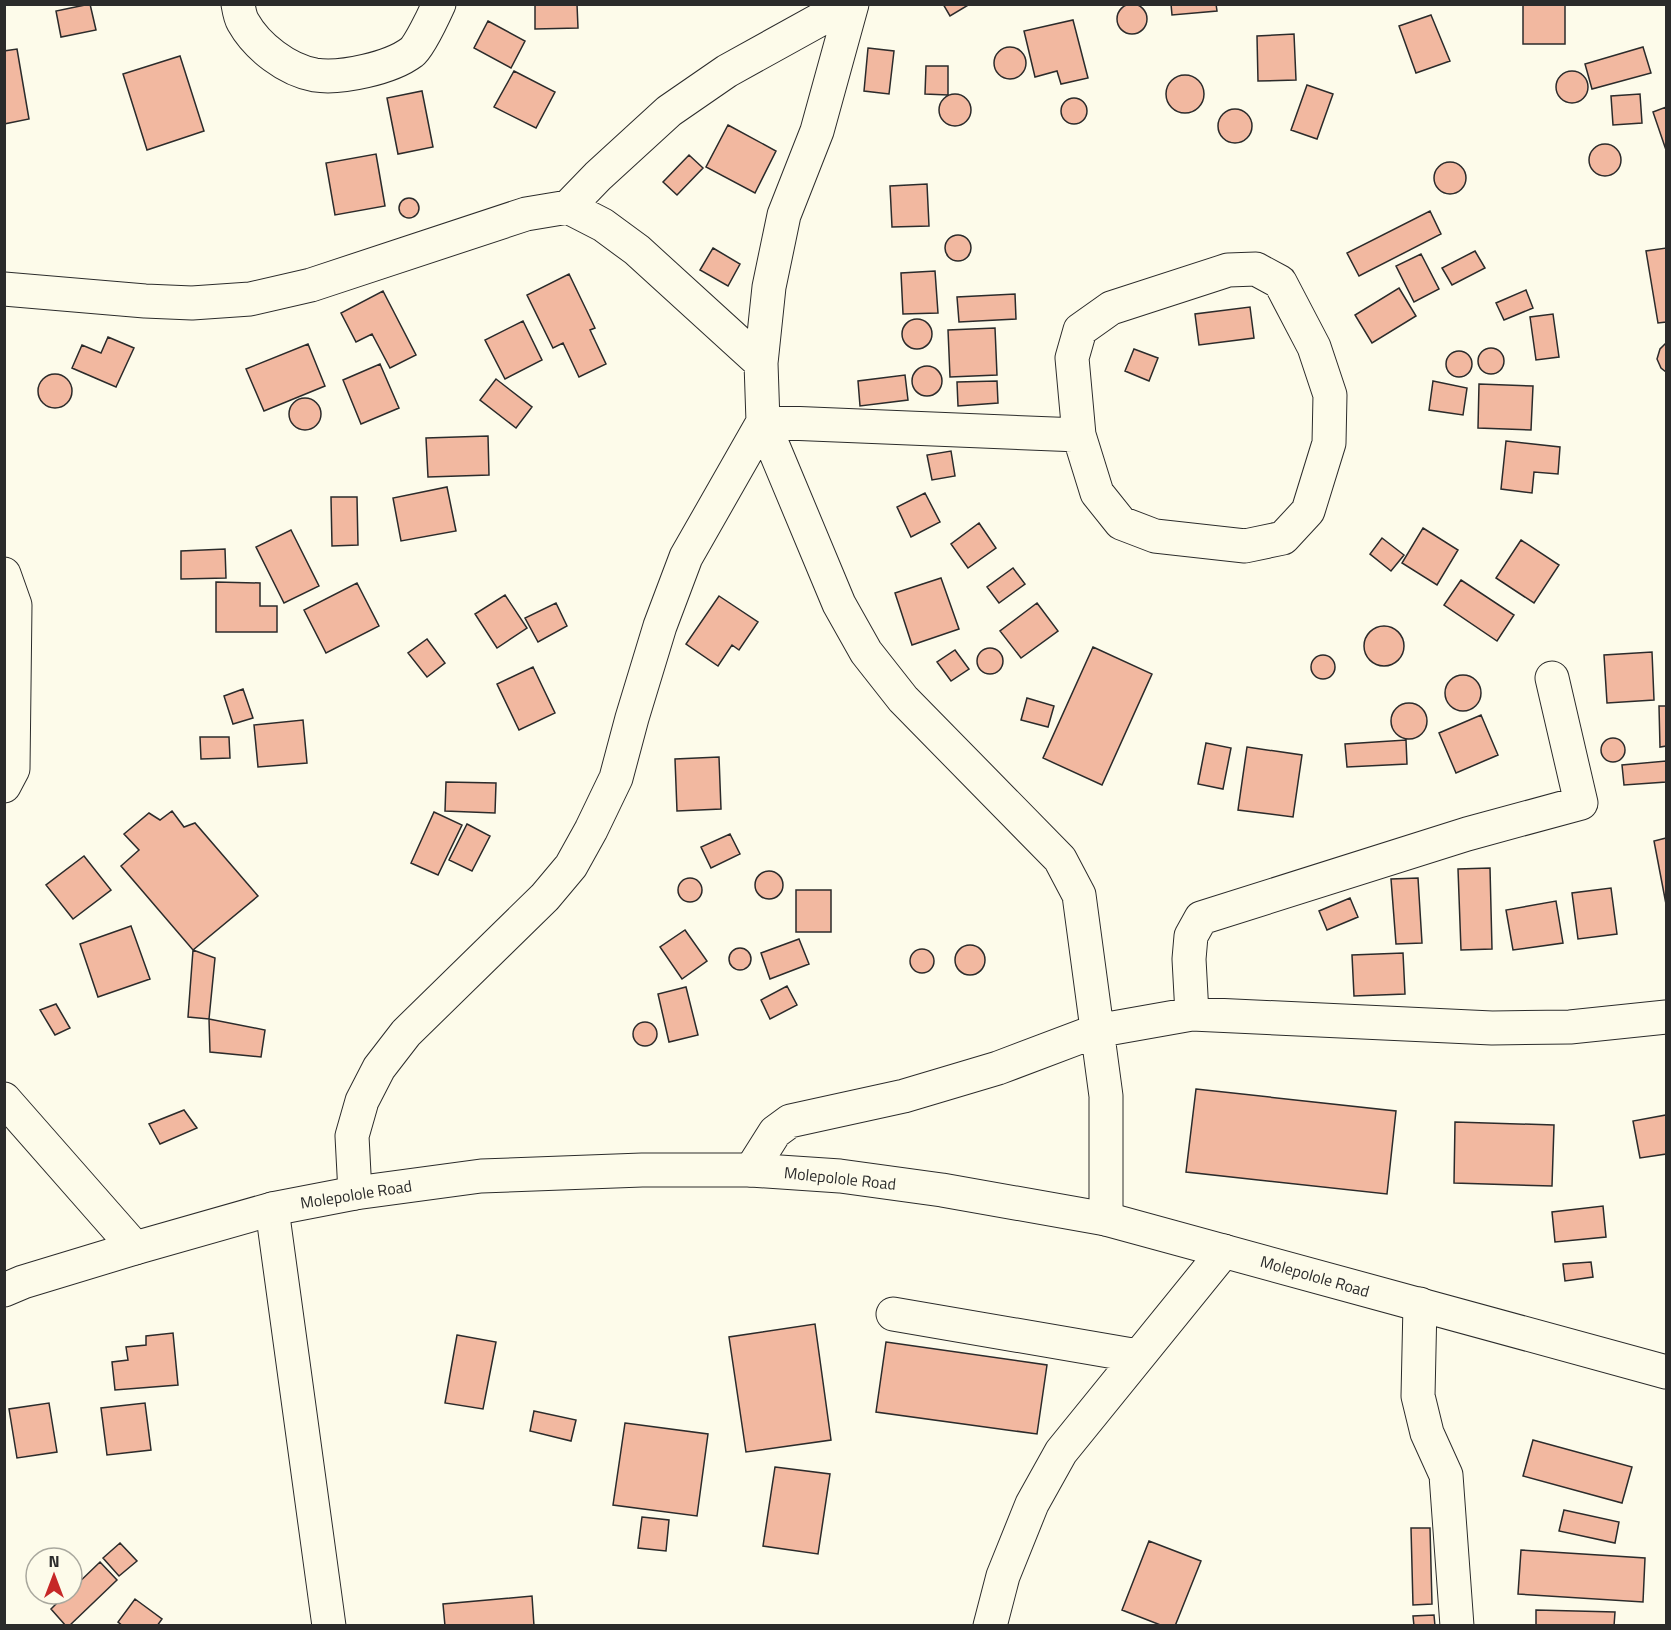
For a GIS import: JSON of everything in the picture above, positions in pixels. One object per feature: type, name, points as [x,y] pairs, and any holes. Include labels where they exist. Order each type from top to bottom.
[{"type":"street","points":[[238,4],[242,21],[259,42],[287,66],[316,75],[357,73],[387,65],[414,51],[439,4]]},
{"type":"street","points":[[568,207],[597,176],[669,111],[727,71],[850,4]]},
{"type":"street","points":[[850,4],[817,131],[784,215],[769,287],[760,363],[763,422],[839,604],[866,652],[903,699],[1060,859],[1079,895],[1106,1096],[1106,1219]]},
{"type":"street","points":[[4,289],[192,303],[250,299],[311,285],[526,214],[568,207],[603,225],[637,250],[760,363]]},
{"type":"street","points":[[1256,269],[1280,282],[1314,347],[1330,394],[1329,443],[1308,510],[1283,538],[1245,546],[1155,536],[1121,523],[1097,493],[1079,435],[1072,358],[1080,330],[1111,308],[1228,270],[1256,269]]},
{"type":"street","points":[[763,422],[1079,435]]},
{"type":"street","points":[[355,1192],[352,1136],[362,1101],[379,1068],[406,1033],[545,897],[571,866],[591,830],[616,778],[660,626],[686,557],[763,422]]},
{"type":"street","points":[[4,574],[15,605],[13,769],[4,786]]},
{"type":"street","points":[[1192,1014],[1189,959],[1191,936],[1201,918],[1467,834],[1581,803],[1552,678]]},
{"type":"street","points":[[751,1170],[775,1132],[790,1121],[904,1096],[999,1068],[1096,1031],[1192,1014],[1492,1028],[1570,1027],[1666,1017]]},
{"type":"street","points":[[4,1099],[135,1248]]},
{"type":"street","name":"Molepolole Road","points":[[4,1290],[23,1282],[135,1248],[272,1209],[355,1192],[481,1176],[642,1170],[751,1170],[840,1176],[942,1190],[1106,1219],[1666,1372]]},
{"type":"street","points":[[272,1209],[329,1626]]},
{"type":"street","points":[[990,1626],[1003,1576],[1032,1504],[1061,1452],[1224,1251]]},
{"type":"street","points":[[1420,1304],[1418,1396],[1427,1433],[1446,1475],[1457,1626]]},
{"type":"street","points":[[893,1314],[1138,1356]]},
{"type":"building","points":[[90,4],[96,30],[61,37],[56,11]]},
{"type":"building","points":[[535,4],[577,4],[578,28],[535,29]]},
{"type":"building","points":[[943,4],[970,4],[950,16]]},
{"type":"building","points":[[1132,4],[1143,8],[1147,19],[1143,30],[1132,34],[1121,30],[1117,19],[1121,8]]},
{"type":"building","points":[[1171,4],[1216,4],[1217,11],[1172,15]]},
{"type":"building","points":[[1523,4],[1565,4],[1565,44],[1523,44]]},
{"type":"building","points":[[1431,15],[1450,61],[1416,73],[1399,26]]},
{"type":"building","points":[[1073,20],[1088,78],[1061,84],[1057,71],[1035,77],[1024,31]]},
{"type":"building","points":[[488,21],[525,41],[511,68],[474,48]]},
{"type":"building","points":[[1294,34],[1296,80],[1258,81],[1257,36]]},
{"type":"building","points":[[1010,47],[1021,52],[1026,63],[1021,74],[1010,79],[999,74],[994,63],[999,52]]},
{"type":"building","points":[[1643,47],[1651,73],[1592,89],[1585,64]]},
{"type":"building","points":[[868,48],[894,51],[889,94],[864,91]]},
{"type":"building","points":[[17,49],[29,119],[4,124],[4,51]]},
{"type":"building","points":[[180,56],[204,131],[147,150],[123,74]]},
{"type":"building","points":[[926,66],[948,66],[948,95],[925,94]]},
{"type":"building","points":[[514,71],[555,92],[536,128],[494,107]]},
{"type":"building","points":[[1572,71],[1583,76],[1588,87],[1583,98],[1572,103],[1561,98],[1556,87],[1561,76]]},
{"type":"building","points":[[1185,75],[1198,81],[1204,94],[1198,107],[1185,113],[1172,107],[1166,94],[1172,81]]},
{"type":"building","points":[[1307,85],[1333,94],[1317,139],[1291,130]]},
{"type":"building","points":[[422,91],[433,147],[398,154],[387,98]]},
{"type":"building","points":[[955,94],[966,99],[971,110],[966,121],[955,126],[944,121],[939,110],[944,99]]},
{"type":"building","points":[[1640,94],[1642,123],[1613,125],[1611,96]]},
{"type":"building","points":[[1074,98],[1083,102],[1087,111],[1083,120],[1074,124],[1065,120],[1061,111],[1065,102]]},
{"type":"building","points":[[1666,107],[1666,150],[1653,112]]},
{"type":"building","points":[[1235,109],[1247,114],[1252,126],[1247,138],[1235,143],[1223,138],[1218,126],[1223,114]]},
{"type":"building","points":[[728,125],[776,151],[755,193],[706,167]]},
{"type":"building","points":[[1605,144],[1616,149],[1621,160],[1616,171],[1605,176],[1594,171],[1589,160],[1594,149]]},
{"type":"building","points":[[376,154],[385,206],[335,215],[326,163]]},
{"type":"building","points":[[689,155],[703,168],[677,195],[663,182]]},
{"type":"building","points":[[1450,162],[1461,167],[1466,178],[1461,189],[1450,194],[1439,189],[1434,178],[1439,167]]},
{"type":"building","points":[[927,184],[929,226],[892,227],[890,186]]},
{"type":"building","points":[[405,198],[413,198],[419,204],[419,212],[413,218],[405,218],[399,212],[399,204]]},
{"type":"building","points":[[1430,211],[1441,234],[1359,276],[1347,253]]},
{"type":"building","points":[[958,235],[967,239],[971,248],[967,257],[958,261],[949,257],[945,248],[949,239]]},
{"type":"building","points":[[713,248],[740,264],[728,286],[700,270]]},
{"type":"building","points":[[1666,248],[1666,322],[1658,323],[1646,251]]},
{"type":"building","points":[[1475,251],[1485,268],[1452,285],[1442,268]]},
{"type":"building","points":[[1421,254],[1439,289],[1414,302],[1396,266]]},
{"type":"building","points":[[935,271],[938,313],[903,314],[901,273]]},
{"type":"building","points":[[569,274],[595,328],[590,330],[606,364],[579,377],[563,343],[553,348],[527,295]]},
{"type":"building","points":[[1399,288],[1416,316],[1372,343],[1355,315]]},
{"type":"building","points":[[1526,290],[1533,308],[1504,320],[1496,303]]},
{"type":"building","points":[[383,291],[416,355],[390,368],[372,334],[356,342],[341,313]]},
{"type":"building","points":[[1015,294],[1016,319],[959,322],[957,297]]},
{"type":"building","points":[[1250,307],[1254,338],[1199,345],[1195,314]]},
{"type":"building","points":[[1553,314],[1559,357],[1536,360],[1530,317]]},
{"type":"building","points":[[917,319],[928,323],[932,334],[928,345],[917,349],[906,345],[902,334],[906,323]]},
{"type":"building","points":[[523,321],[542,360],[505,379],[485,340]]},
{"type":"building","points":[[995,328],[997,375],[950,377],[948,330]]},
{"type":"building","points":[[108,337],[134,348],[116,387],[72,368],[82,345],[101,353]]},
{"type":"building","points":[[1666,343],[1666,372],[1661,368],[1657,359],[1660,349]]},
{"type":"building","points":[[308,344],[325,386],[264,411],[246,369]]},
{"type":"building","points":[[1491,348],[1501,351],[1504,361],[1501,371],[1491,374],[1481,371],[1478,361],[1481,351]]},
{"type":"building","points":[[1134,349],[1158,358],[1149,381],[1125,371]]},
{"type":"building","points":[[1459,351],[1468,355],[1472,364],[1468,373],[1459,377],[1450,373],[1446,364],[1450,355]]},
{"type":"building","points":[[380,364],[399,408],[361,424],[343,380]]},
{"type":"building","points":[[927,366],[933,367],[941,375],[941,387],[933,395],[927,396],[921,395],[913,387],[912,381],[913,375],[921,367]]},
{"type":"building","points":[[55,374],[67,379],[72,391],[67,403],[55,408],[43,403],[38,391],[43,379]]},
{"type":"building","points":[[905,375],[908,400],[860,406],[858,381]]},
{"type":"building","points":[[496,379],[532,407],[516,428],[480,400]]},
{"type":"building","points":[[997,381],[998,403],[958,406],[957,382]]},
{"type":"building","points":[[1433,381],[1467,388],[1463,415],[1429,410]]},
{"type":"building","points":[[1479,384],[1533,386],[1531,430],[1478,428]]},
{"type":"building","points":[[305,398],[316,403],[321,414],[316,425],[305,430],[294,425],[289,414],[294,403]]},
{"type":"building","points":[[488,436],[489,475],[428,477],[426,438]]},
{"type":"building","points":[[1506,441],[1560,447],[1558,474],[1534,472],[1532,493],[1501,489]]},
{"type":"building","points":[[951,451],[955,476],[932,480],[927,455]]},
{"type":"building","points":[[447,487],[456,531],[401,541],[393,498]]},
{"type":"building","points":[[925,493],[940,522],[911,537],[897,507]]},
{"type":"building","points":[[331,497],[357,497],[358,545],[332,546]]},
{"type":"building","points":[[979,523],[996,548],[968,568],[951,544]]},
{"type":"building","points":[[1423,528],[1458,550],[1437,585],[1402,563]]},
{"type":"building","points":[[291,530],[319,586],[284,603],[256,547]]},
{"type":"building","points":[[1382,538],[1404,555],[1391,571],[1370,554]]},
{"type":"building","points":[[1521,540],[1559,565],[1534,603],[1496,578]]},
{"type":"building","points":[[225,549],[226,578],[181,579],[181,551]]},
{"type":"building","points":[[1013,568],[1025,584],[999,603],[987,587]]},
{"type":"building","points":[[941,578],[959,629],[912,645],[895,593]]},
{"type":"building","points":[[1461,580],[1514,615],[1497,641],[1444,605]]},
{"type":"building","points":[[216,582],[260,583],[260,606],[277,606],[277,632],[216,632]]},
{"type":"building","points":[[357,583],[379,626],[326,653],[304,610]]},
{"type":"building","points":[[505,595],[527,628],[497,648],[475,614]]},
{"type":"building","points":[[719,596],[758,622],[739,650],[732,645],[718,666],[686,644]]},
{"type":"building","points":[[556,603],[567,626],[538,642],[525,618]]},
{"type":"building","points":[[1037,603],[1058,631],[1021,658],[1000,631]]},
{"type":"building","points":[[1384,626],[1398,632],[1404,646],[1398,660],[1384,666],[1370,660],[1364,646],[1370,632]]},
{"type":"building","points":[[427,639],[445,663],[427,677],[408,653]]},
{"type":"building","points":[[1093,647],[1152,674],[1102,785],[1043,758]]},
{"type":"building","points":[[990,648],[999,652],[1003,661],[999,670],[990,674],[981,670],[977,661],[981,652]]},
{"type":"building","points":[[955,650],[969,669],[951,681],[937,662]]},
{"type":"building","points":[[1652,652],[1654,700],[1607,703],[1604,655]]},
{"type":"building","points":[[1323,655],[1328,656],[1334,662],[1334,672],[1328,678],[1323,679],[1318,678],[1312,672],[1311,667],[1312,662],[1318,656]]},
{"type":"building","points":[[533,667],[555,713],[519,730],[497,684]]},
{"type":"building","points":[[1463,675],[1476,680],[1481,693],[1476,706],[1463,711],[1450,706],[1445,693],[1450,680]]},
{"type":"building","points":[[243,689],[253,718],[233,724],[224,696]]},
{"type":"building","points":[[1027,698],[1054,706],[1048,727],[1021,720]]},
{"type":"building","points":[[1409,703],[1422,708],[1427,721],[1422,734],[1409,739],[1396,734],[1391,721],[1396,708]]},
{"type":"building","points":[[1659,706],[1666,706],[1666,746],[1660,747]]},
{"type":"building","points":[[1481,715],[1498,755],[1456,773],[1439,733]]},
{"type":"building","points":[[303,720],[307,763],[258,767],[254,725]]},
{"type":"building","points":[[200,737],[229,737],[230,758],[201,759]]},
{"type":"building","points":[[1613,738],[1622,741],[1625,750],[1622,759],[1613,762],[1604,759],[1601,750],[1604,741]]},
{"type":"building","points":[[1406,740],[1407,764],[1347,767],[1345,744]]},
{"type":"building","points":[[1206,743],[1231,748],[1223,789],[1198,784]]},
{"type":"building","points":[[1247,747],[1302,755],[1293,817],[1238,810]]},
{"type":"building","points":[[719,757],[721,809],[677,811],[675,759]]},
{"type":"building","points":[[1666,761],[1666,782],[1624,785],[1622,765]]},
{"type":"building","points":[[446,782],[496,783],[495,813],[445,811]]},
{"type":"building","points":[[172,811],[184,827],[195,823],[258,896],[193,950],[121,866],[139,850],[124,834],[149,813],[160,820]]},
{"type":"building","points":[[434,812],[462,825],[438,875],[411,863]]},
{"type":"building","points":[[467,824],[490,836],[472,871],[449,860]]},
{"type":"building","points":[[730,834],[740,854],[711,868],[701,847]]},
{"type":"building","points":[[1666,838],[1666,904],[1654,841]]},
{"type":"building","points":[[84,856],[111,890],[73,919],[46,885]]},
{"type":"building","points":[[1490,868],[1492,949],[1461,950],[1458,869]]},
{"type":"building","points":[[769,871],[779,875],[783,885],[779,895],[769,899],[759,895],[755,885],[759,875]]},
{"type":"building","points":[[690,878],[699,881],[702,890],[699,899],[690,902],[681,899],[678,890],[681,881]]},
{"type":"building","points":[[1418,878],[1422,943],[1396,944],[1391,879]]},
{"type":"building","points":[[1611,888],[1617,934],[1578,939],[1572,893]]},
{"type":"building","points":[[796,890],[831,890],[831,932],[796,932]]},
{"type":"building","points":[[1350,898],[1358,917],[1327,930],[1319,911]]},
{"type":"building","points":[[1556,901],[1563,943],[1513,950],[1506,910]]},
{"type":"building","points":[[131,926],[150,979],[98,997],[80,944]]},
{"type":"building","points":[[685,930],[707,961],[682,979],[660,947]]},
{"type":"building","points":[[799,939],[809,964],[770,979],[761,953]]},
{"type":"building","points":[[970,945],[976,946],[984,954],[984,966],[976,974],[970,975],[964,974],[956,966],[955,960],[956,954],[964,946]]},
{"type":"building","points":[[736,948],[744,948],[751,955],[751,963],[744,970],[736,970],[729,963],[729,955]]},
{"type":"building","points":[[922,949],[931,952],[934,961],[931,970],[922,973],[913,970],[910,961],[913,952]]},
{"type":"building","points":[[193,950],[215,958],[209,1019],[188,1017]]},
{"type":"building","points":[[1403,953],[1405,994],[1354,996],[1352,955]]},
{"type":"building","points":[[787,986],[797,1005],[770,1019],[761,1000]]},
{"type":"building","points":[[686,987],[698,1035],[669,1042],[658,994]]},
{"type":"building","points":[[56,1004],[70,1028],[55,1035],[40,1010]]},
{"type":"building","points":[[209,1019],[265,1030],[261,1057],[210,1052]]},
{"type":"building","points":[[645,1022],[650,1023],[656,1029],[656,1039],[650,1045],[645,1046],[640,1045],[634,1039],[633,1034],[634,1029],[640,1023]]},
{"type":"building","points":[[1196,1089],[1396,1111],[1387,1194],[1186,1172]]},
{"type":"building","points":[[184,1110],[197,1128],[160,1144],[149,1124]]},
{"type":"building","points":[[1666,1115],[1666,1154],[1640,1158],[1633,1121]]},
{"type":"building","points":[[1455,1122],[1554,1125],[1552,1186],[1454,1183]]},
{"type":"building","points":[[1603,1206],[1606,1237],[1555,1242],[1552,1212]]},
{"type":"building","points":[[1591,1262],[1593,1277],[1565,1281],[1563,1264]]},
{"type":"building","points":[[815,1324],[831,1440],[746,1452],[729,1337]]},
{"type":"building","points":[[173,1333],[178,1385],[115,1390],[112,1362],[128,1360],[126,1347],[146,1345],[146,1336]]},
{"type":"building","points":[[457,1335],[496,1342],[483,1409],[445,1403]]},
{"type":"building","points":[[886,1342],[1047,1365],[1037,1434],[876,1412]]},
{"type":"building","points":[[49,1403],[57,1452],[17,1458],[9,1409]]},
{"type":"building","points":[[145,1403],[151,1450],[107,1455],[101,1408]]},
{"type":"building","points":[[534,1411],[576,1420],[571,1441],[530,1431]]},
{"type":"building","points":[[625,1423],[708,1434],[697,1516],[613,1505]]},
{"type":"building","points":[[1533,1440],[1632,1467],[1622,1503],[1523,1476]]},
{"type":"building","points":[[775,1467],[830,1474],[818,1554],[763,1546]]},
{"type":"building","points":[[1564,1510],[1619,1522],[1615,1543],[1559,1531]]},
{"type":"building","points":[[642,1517],[669,1520],[666,1551],[638,1548]]},
{"type":"building","points":[[1411,1528],[1430,1528],[1432,1604],[1413,1605]]},
{"type":"building","points":[[1149,1541],[1201,1561],[1175,1626],[1163,1626],[1122,1610]]},
{"type":"building","points":[[120,1543],[137,1561],[119,1576],[103,1558]]},
{"type":"building","points":[[1521,1550],[1645,1558],[1643,1602],[1518,1594]]},
{"type":"building","points":[[100,1562],[117,1580],[69,1626],[66,1626],[51,1609],[54,1606],[84,1606],[84,1577]]},
{"type":"building","points":[[532,1596],[534,1626],[445,1626],[443,1604]]},
{"type":"building","points":[[135,1599],[162,1619],[157,1626],[123,1626],[118,1622]]},
{"type":"building","points":[[1536,1610],[1615,1612],[1614,1626],[1536,1626]]},
{"type":"building","points":[[1434,1615],[1435,1626],[1414,1626],[1413,1616]]}]
